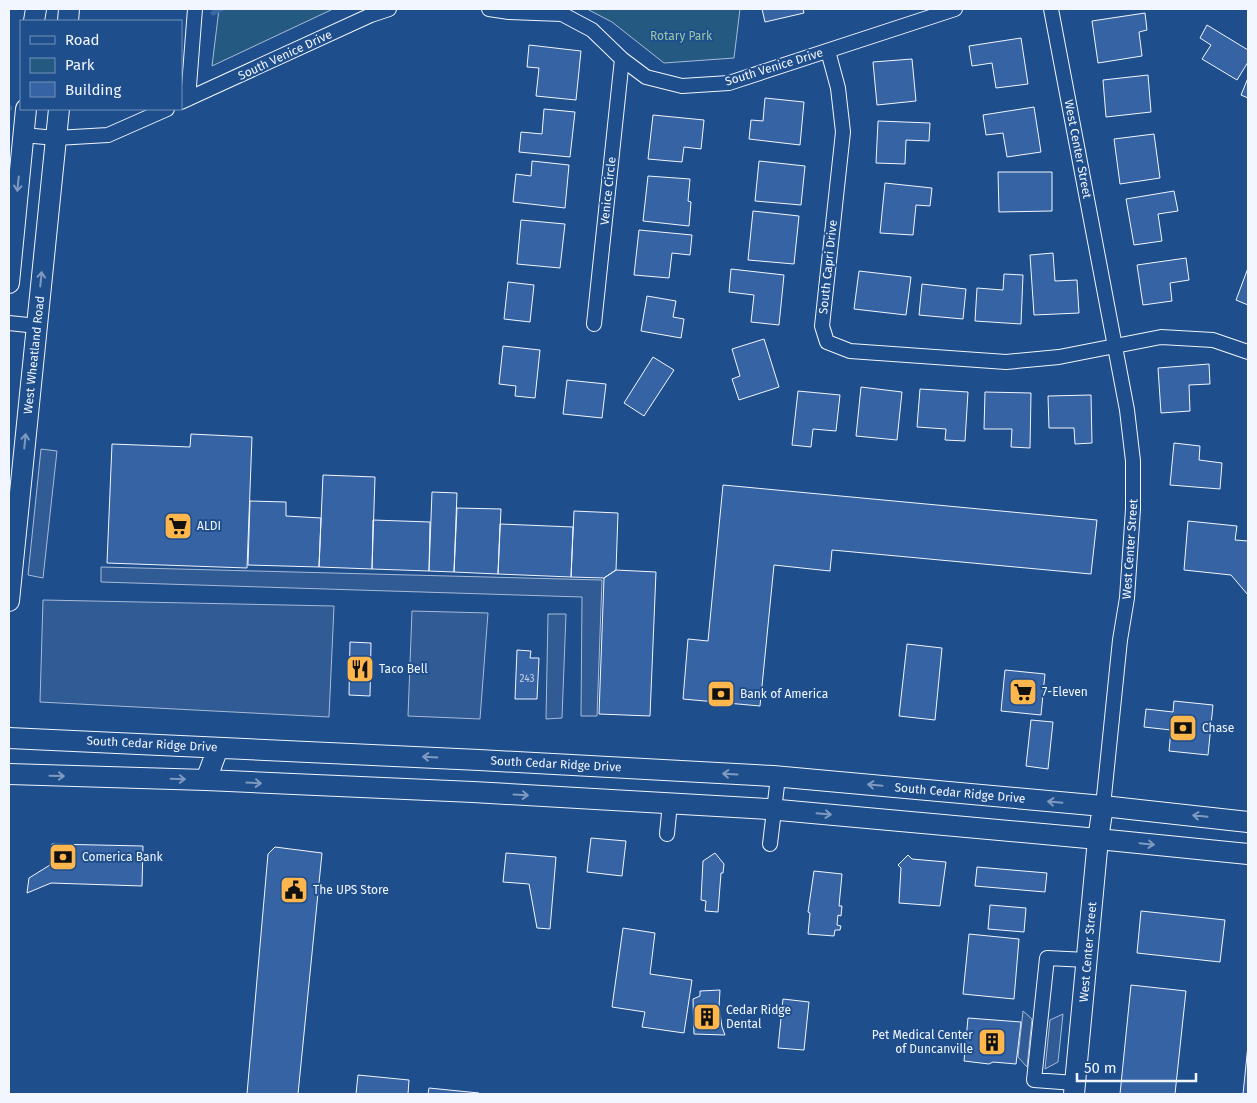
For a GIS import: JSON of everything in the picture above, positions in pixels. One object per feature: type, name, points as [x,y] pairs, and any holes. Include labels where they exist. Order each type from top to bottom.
[{"type":"main road","points":[[9,283],[26,110]]},
{"type":"main road","name":"West Wheatland Road","points":[[9,601],[14,497],[36,326],[59,110]]},
{"type":"main road","name":"South Cedar Ridge Drive","points":[[9,738],[479,760],[778,777],[1103,806],[1248,822]]},
{"type":"main road","points":[[206,780],[218,748]]},
{"type":"main road","points":[[473,792],[479,760]]},
{"type":"main road","points":[[9,774],[206,780],[670,803],[775,810],[1098,838],[1248,854]]},
{"type":"main road","name":"West Center Street","points":[[1074,1089],[1098,838],[1103,806]]},
{"type":"street","points":[[185,100],[195,9]]},
{"type":"street","name":"South Venice Drive","points":[[185,100],[371,15],[389,9]]},
{"type":"street","name":"South Venice Drive","points":[[489,9],[510,12],[562,14],[592,30],[622,59],[646,77],[682,86],[729,83],[955,9]]},
{"type":"street","name":"West Center Street","points":[[1051,9],[1127,410],[1133,460],[1134,496],[1127,598],[1120,640],[1103,806]]},
{"type":"street","name":"South Capri Drive","points":[[828,51],[838,88],[843,132],[822,326],[827,342],[850,352],[1006,362],[1059,357],[1161,337],[1213,340],[1248,352]]},
{"type":"street","name":"Venice Circle","points":[[594,324],[622,59]]},
{"type":"street","points":[[23,135],[56,138],[108,135],[165,110]]},
{"type":"street","points":[[9,323],[36,326]]},
{"type":"street","points":[[770,844],[778,777]]},
{"type":"street","points":[[667,834],[670,803]]},
{"type":"street","points":[[1074,1089],[1034,1080],[1047,958],[1087,960]]},
{"type":"green space","points":[[219,9],[333,9],[212,66]]},
{"type":"green space","name":"Rotary Park","points":[[587,9],[740,9],[734,58],[664,63],[612,22]]},
{"type":"shaded area","points":[[41,449],[57,451],[43,578],[28,575]]},
{"type":"shaded area","points":[[101,567],[602,580],[597,716],[581,716],[582,597],[101,582]]},
{"type":"shaded area","points":[[43,600],[334,606],[329,717],[40,702]]},
{"type":"shaded area","points":[[412,611],[488,613],[480,719],[408,716]]},
{"type":"shaded area","points":[[548,614],[566,614],[562,718],[546,719]]},
{"type":"shaded area","points":[[1023,1011],[1032,1019],[1027,1067],[1018,1057]]},
{"type":"shaded area","points":[[1063,1014],[1058,1062],[1045,1069],[1050,1020]]},
{"type":"building","points":[[762,9],[803,9],[804,13],[765,22]]},
{"type":"building","points":[[1145,13],[1147,30],[1139,32],[1142,56],[1098,63],[1092,21]]},
{"type":"building","points":[[1207,25],[1248,50],[1248,62],[1237,80],[1202,59],[1211,45],[1200,38]]},
{"type":"building","points":[[1021,38],[1028,84],[996,88],[992,63],[972,66],[969,46]]},
{"type":"building","points":[[529,45],[581,51],[576,100],[536,96],[539,68],[527,67]]},
{"type":"building","points":[[912,59],[916,101],[877,105],[873,62]]},
{"type":"building","points":[[1148,75],[1151,112],[1106,117],[1103,80]]},
{"type":"building","points":[[1248,78],[1248,98],[1241,95]]},
{"type":"building","points":[[765,98],[804,102],[800,145],[749,139],[751,120],[763,121]]},
{"type":"building","points":[[1034,107],[1041,152],[1007,157],[1003,133],[986,135],[983,115]]},
{"type":"building","points":[[544,109],[575,112],[570,157],[519,152],[521,132],[542,134]]},
{"type":"building","points":[[653,115],[704,120],[701,149],[684,147],[682,162],[648,159]]},
{"type":"building","points":[[878,121],[930,123],[929,141],[906,140],[905,164],[876,163]]},
{"type":"building","points":[[1154,134],[1160,178],[1120,184],[1114,139]]},
{"type":"building","points":[[532,161],[569,165],[565,208],[513,202],[516,174],[531,176]]},
{"type":"building","points":[[759,161],[805,166],[801,205],[755,201]]},
{"type":"building","points":[[998,172],[1052,172],[1052,211],[999,212]]},
{"type":"building","points":[[648,176],[690,179],[688,201],[691,202],[689,226],[643,221]]},
{"type":"building","points":[[885,183],[932,188],[930,206],[916,205],[913,235],[880,233]]},
{"type":"building","points":[[1174,191],[1178,211],[1158,214],[1162,241],[1134,245],[1126,199]]},
{"type":"building","points":[[753,211],[799,216],[794,264],[748,260]]},
{"type":"building","points":[[521,220],[565,224],[560,268],[517,264]]},
{"type":"building","points":[[639,230],[692,235],[690,255],[672,253],[669,278],[634,275]]},
{"type":"building","points":[[1053,253],[1055,281],[1077,280],[1079,313],[1034,315],[1030,255]]},
{"type":"building","points":[[1186,258],[1189,280],[1170,283],[1172,301],[1143,305],[1137,265]]},
{"type":"building","points":[[1248,268],[1248,305],[1236,300]]},
{"type":"building","points":[[731,269],[784,275],[779,325],[751,322],[754,295],[729,292]]},
{"type":"building","points":[[859,271],[911,277],[906,315],[854,309]]},
{"type":"building","points":[[1004,274],[1023,275],[1021,324],[975,321],[977,288],[1003,290]]},
{"type":"building","points":[[508,282],[534,285],[530,322],[504,319]]},
{"type":"building","points":[[922,284],[966,289],[963,319],[919,315]]},
{"type":"building","points":[[647,296],[676,301],[673,317],[684,319],[681,338],[641,331]]},
{"type":"building","points":[[764,339],[779,387],[739,400],[732,379],[740,376],[732,349]]},
{"type":"building","points":[[503,346],[540,350],[535,398],[515,396],[516,386],[499,384]]},
{"type":"building","points":[[653,357],[674,370],[644,416],[624,403]]},
{"type":"building","points":[[1209,364],[1210,384],[1189,385],[1190,411],[1161,413],[1158,368]]},
{"type":"building","points":[[567,380],[606,384],[602,418],[563,414]]},
{"type":"building","points":[[861,387],[902,392],[897,440],[856,436]]},
{"type":"building","points":[[920,389],[968,392],[965,441],[945,440],[946,429],[917,427]]},
{"type":"building","points":[[798,391],[840,395],[836,431],[813,429],[811,447],[792,445]]},
{"type":"building","points":[[985,392],[1031,393],[1030,448],[1011,447],[1012,429],[984,429]]},
{"type":"building","points":[[1091,395],[1092,443],[1075,444],[1074,428],[1049,428],[1048,396]]},
{"type":"building","points":[[191,434],[252,437],[247,568],[107,563],[112,444],[190,447]]},
{"type":"building","points":[[1174,443],[1200,446],[1199,460],[1222,463],[1220,489],[1170,485]]},
{"type":"building","points":[[323,475],[375,477],[372,569],[319,567]]},
{"type":"building","points":[[723,485],[1097,520],[1091,574],[832,550],[830,571],[774,565],[760,706],[683,699],[688,639],[708,641]]},
{"type":"building","points":[[432,492],[457,493],[454,572],[429,571]]},
{"type":"building","points":[[250,501],[286,502],[286,516],[321,518],[319,567],[248,565]]},
{"type":"building","points":[[457,508],[501,509],[498,574],[454,572]]},
{"type":"building","points":[[574,511],[618,513],[616,570],[604,578],[571,577]]},
{"type":"building","points":[[373,520],[430,522],[429,571],[372,569]]},
{"type":"building","points":[[1188,521],[1237,526],[1235,540],[1248,541],[1248,595],[1231,575],[1184,570]]},
{"type":"building","points":[[500,524],[573,527],[571,577],[498,574]]},
{"type":"building","points":[[616,570],[656,572],[650,716],[599,714],[604,578]]},
{"type":"building","name":"Taco Bell","points":[[350,642],[371,643],[370,696],[349,695]]},
{"type":"building","points":[[907,644],[942,648],[935,720],[899,716]]},
{"type":"building","points":[[517,650],[531,651],[530,658],[539,658],[537,699],[515,699]]},
{"type":"building","name":"7-Eleven","points":[[1005,670],[1045,674],[1041,715],[1001,711]]},
{"type":"building","name":"Chase","points":[[1174,701],[1213,705],[1208,755],[1169,751],[1171,730],[1144,727],[1146,709],[1173,712]]},
{"type":"building","points":[[1031,720],[1053,722],[1048,769],[1026,766]]},
{"type":"building","points":[[591,838],[626,841],[622,876],[587,872]]},
{"type":"building","points":[[52,844],[143,846],[142,886],[51,883],[27,893],[29,878],[50,865]]},
{"type":"building","points":[[275,847],[322,853],[298,1094],[247,1094],[268,854]]},
{"type":"building","points":[[506,853],[556,857],[550,929],[537,928],[529,884],[503,882]]},
{"type":"building","points":[[715,853],[724,864],[723,873],[721,873],[718,912],[705,911],[706,901],[701,900],[703,861]]},
{"type":"building","points":[[908,855],[912,859],[946,862],[940,906],[899,903],[901,868],[898,865]]},
{"type":"building","points":[[977,867],[1047,873],[1045,892],[975,886]]},
{"type":"building","points":[[814,871],[842,874],[839,906],[842,906],[841,916],[838,915],[837,925],[841,926],[840,930],[835,930],[834,936],[808,934],[810,913],[808,912]]},
{"type":"building","points":[[990,905],[1026,908],[1024,932],[988,929]]},
{"type":"building","points":[[1141,911],[1225,920],[1220,962],[1137,953]]},
{"type":"building","points":[[623,928],[655,933],[650,974],[692,980],[684,1033],[642,1027],[645,1012],[612,1007]]},
{"type":"building","points":[[969,934],[1019,939],[1014,999],[963,994]]},
{"type":"building","points":[[1131,985],[1186,991],[1175,1094],[1120,1094]]},
{"type":"building","name":"Cedar Ridge Dental","points":[[720,990],[719,1007],[725,1035],[694,1034],[693,999],[700,996],[700,991]]},
{"type":"building","points":[[783,999],[809,1002],[804,1050],[778,1048]]},
{"type":"building","name":"Pet Medical Center of Duncanville","points":[[968,1018],[1021,1022],[1016,1064],[993,1062],[989,1064],[964,1061]]},
{"type":"building","points":[[1248,1045],[1248,1094],[1243,1094]]},
{"type":"building","points":[[358,1075],[409,1080],[408,1094],[356,1094]]},
{"type":"building","points":[[429,1088],[479,1093],[479,1094],[428,1094]]},
{"type":"waterway","points":[[213,13],[221,9]]},
{"type":"place","name":"ALDI","points":[[178,526]]},
{"type":"place","name":"Taco Bell","points":[[360,669]]},
{"type":"place","name":"7-Eleven","points":[[1023,692]]},
{"type":"place","name":"Bank of America","points":[[721,694]]},
{"type":"place","name":"Chase","points":[[1183,728]]},
{"type":"place","name":"Comerica Bank","points":[[63,857]]},
{"type":"place","name":"The UPS Store","points":[[294,890]]},
{"type":"place","name":"Cedar Ridge Dental","points":[[707,1017]]},
{"type":"place","name":"Pet Medical Center of Duncanville","points":[[992,1042]]}]
